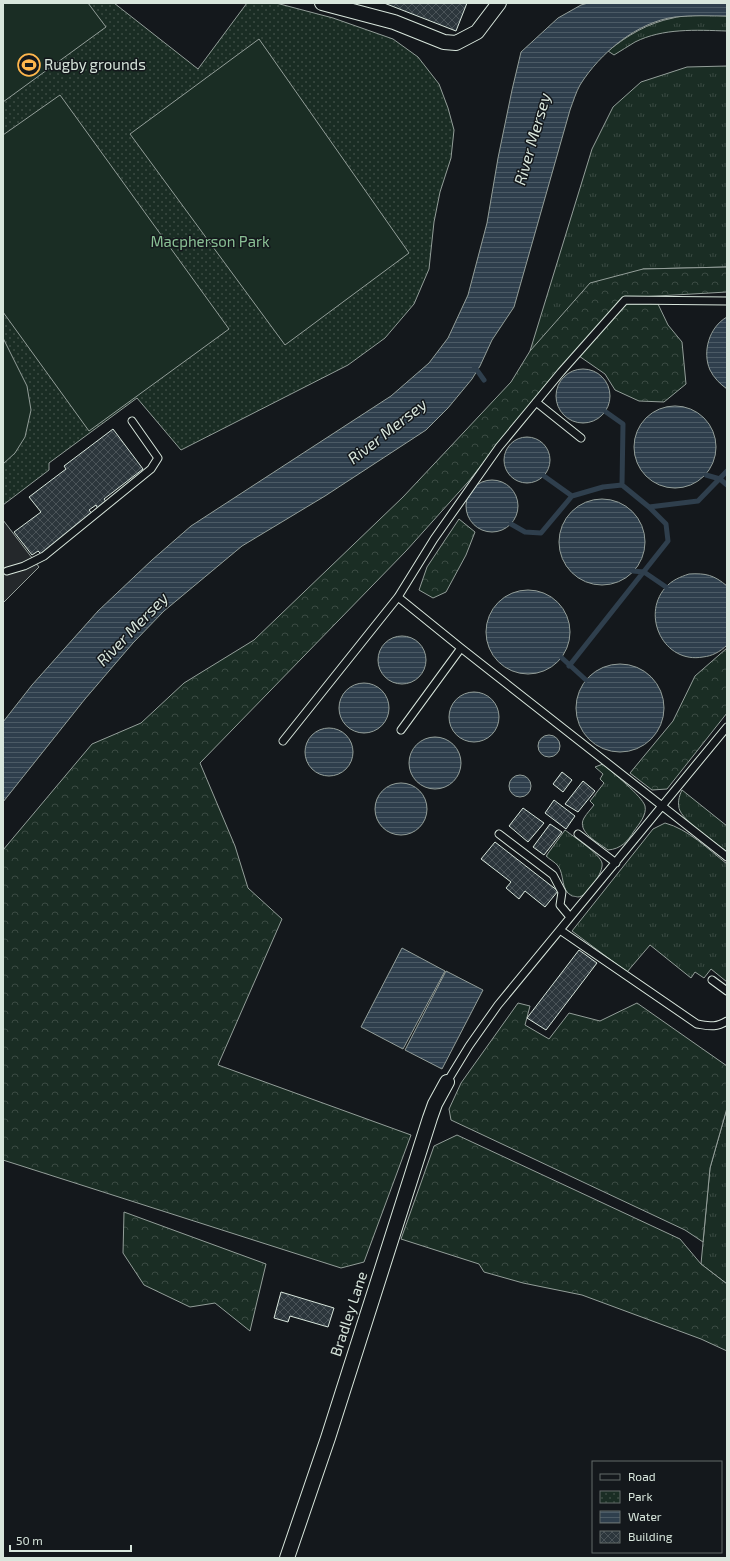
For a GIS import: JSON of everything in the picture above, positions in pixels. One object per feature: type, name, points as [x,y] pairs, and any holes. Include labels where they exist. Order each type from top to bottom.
[{"type":"street","points":[[322,3],[394,22],[444,42],[456,43],[477,32],[499,3]]},
{"type":"street","name":"Bradley Lane","points":[[286,1558],[328,1438],[430,1118],[435,1104],[448,1082]]},
{"type":"lane","points":[[283,741],[398,596],[434,539],[499,447],[561,372],[625,300],[727,301]]},
{"type":"lane","points":[[536,402],[581,438]]},
{"type":"lane","points":[[7,571],[24,566],[44,556],[151,469],[158,458],[132,421]]},
{"type":"lane","points":[[398,596],[461,648],[727,857]]},
{"type":"lane","points":[[401,730],[461,648]]},
{"type":"lane","points":[[448,1082],[469,1046],[498,1005],[727,727]]},
{"type":"lane","points":[[499,834],[554,875],[562,892],[560,905],[570,917]]},
{"type":"lane","points":[[578,834],[616,863]]},
{"type":"lane","points":[[560,930],[697,1024],[718,1026],[727,1021]]},
{"type":"lane","points":[[712,980],[727,991]]},
{"type":"green space","name":"Macpherson Park","points":[[3,3],[114,3],[198,69],[247,3],[276,3],[333,18],[393,39],[418,57],[439,84],[454,130],[451,158],[440,192],[434,222],[429,269],[414,304],[385,338],[348,365],[181,450],[137,398],[49,463],[49,470],[3,505]]},
{"type":"green space","name":"Rugby grounds","points":[[3,3],[88,3],[106,27],[3,102]]},
{"type":"green space","points":[[681,16],[727,16],[727,31],[692,30],[668,32],[646,37],[614,55],[608,51],[631,35],[655,23]]},
{"type":"green space","points":[[259,39],[409,253],[285,345],[130,134]]},
{"type":"green space","points":[[727,66],[727,267],[643,269],[530,351],[592,149],[613,107],[641,82],[687,67]]},
{"type":"green space","points":[[60,95],[229,329],[89,431],[3,312],[3,135]]},
{"type":"green space","points":[[727,267],[727,292],[622,298],[542,389],[468,482],[406,551],[200,763],[235,846],[248,888],[282,919],[218,1065],[411,1135],[364,1262],[341,1268],[3,1160],[3,850],[92,744],[141,723],[184,683],[254,640],[403,497],[511,382],[530,351],[590,283],[643,269]]},
{"type":"green space","points":[[625,304],[658,304],[668,325],[682,342],[686,384],[664,402],[639,401],[615,390],[605,374],[579,356]]},
{"type":"green space","points":[[3,338],[27,386],[31,410],[25,437],[15,453],[3,464]]},
{"type":"green space","points":[[459,519],[475,532],[466,555],[446,592],[433,598],[419,590],[427,567]]},
{"type":"green space","points":[[727,648],[727,713],[667,789],[652,790],[630,773],[673,721],[695,676]]},
{"type":"green space","points":[[603,764],[638,796],[645,806],[645,813],[642,819],[627,841],[617,848],[608,850],[590,837],[583,828],[582,823],[585,816],[594,805],[590,801],[604,783],[600,779],[603,774],[595,767]]},
{"type":"green space","points":[[682,790],[727,826],[727,852],[695,827],[680,811],[679,797]]},
{"type":"green space","points":[[665,823],[690,835],[727,864],[727,982],[711,969],[704,978],[695,972],[691,978],[650,945],[627,972],[572,931],[653,829]]},
{"type":"green space","points":[[565,830],[592,850],[602,863],[598,878],[586,893],[578,897],[572,896],[568,893],[564,886],[558,866],[546,856]]},
{"type":"green space","points":[[518,1003],[530,1006],[525,1025],[549,1039],[569,1013],[600,1021],[637,1003],[727,1066],[727,1108],[710,1168],[703,1242],[685,1230],[451,1120],[449,1109],[461,1083]]},
{"type":"green space","points":[[727,1108],[727,1284],[701,1264],[710,1168]]},
{"type":"green space","points":[[457,1135],[680,1239],[701,1264],[727,1284],[727,1351],[701,1339],[582,1295],[523,1283],[484,1272],[479,1264],[401,1239],[434,1146]]},
{"type":"green space","points":[[124,1212],[266,1264],[250,1331],[215,1303],[190,1307],[144,1285],[123,1253]]},
{"type":"shaded area","points":[[3,520],[39,567],[3,603]]},
{"type":"water","name":"River Mersey","points":[[588,3],[727,3],[727,16],[681,16],[661,20],[634,32],[609,51],[598,62],[580,85],[570,110],[514,307],[492,340],[472,379],[448,408],[426,430],[325,496],[242,546],[164,611],[133,643],[85,699],[3,802],[3,722],[32,685],[98,611],[152,560],[191,526],[391,396],[429,363],[448,338],[468,295],[487,223],[498,158],[521,52],[558,18],[581,5]]},
{"type":"water","points":[[727,317],[727,389],[717,381],[710,370],[707,348],[712,333],[721,321]]},
{"type":"water","points":[[578,369],[588,369],[598,373],[606,381],[610,391],[610,401],[606,411],[598,419],[588,423],[578,423],[568,419],[560,411],[556,401],[556,391],[560,381],[568,373]]},
{"type":"water","points":[[667,406],[683,406],[698,413],[709,424],[716,439],[716,455],[713,463],[704,476],[691,485],[683,488],[667,488],[652,481],[641,470],[634,455],[634,439],[641,424],[652,413]]},
{"type":"water","points":[[523,437],[531,437],[540,441],[546,447],[550,460],[546,473],[540,479],[531,483],[523,483],[514,479],[508,473],[504,464],[504,456],[508,447],[514,441]]},
{"type":"water","points":[[492,480],[506,484],[514,492],[518,506],[514,520],[506,528],[492,532],[478,528],[470,520],[466,506],[470,492],[478,484]]},
{"type":"water","points":[[602,499],[618,503],[632,512],[641,526],[645,542],[641,558],[632,572],[618,581],[602,585],[586,581],[572,572],[563,558],[559,542],[563,526],[572,512],[586,503]]},
{"type":"water","points":[[689,574],[710,576],[718,579],[727,586],[727,645],[716,653],[703,657],[689,657],[677,653],[668,646],[660,636],[656,624],[655,612],[658,599],[665,588],[673,581]]},
{"type":"water","points":[[528,590],[544,593],[558,602],[567,616],[570,632],[567,648],[558,662],[544,671],[528,674],[512,671],[498,662],[489,648],[486,632],[489,616],[498,602],[512,593]]},
{"type":"water","points":[[397,636],[407,636],[416,640],[422,646],[425,651],[425,669],[416,680],[407,684],[397,684],[388,680],[382,674],[378,665],[378,655],[382,646],[388,640]]},
{"type":"water","points":[[620,664],[637,668],[651,677],[660,691],[664,708],[660,725],[651,739],[637,748],[620,752],[603,748],[589,739],[580,725],[576,708],[580,691],[589,677],[603,668]]},
{"type":"water","points":[[364,683],[374,685],[382,690],[387,698],[389,708],[387,718],[382,726],[374,731],[364,733],[354,731],[346,726],[341,718],[339,708],[341,698],[346,690],[354,685]]},
{"type":"water","points":[[474,692],[488,696],[495,703],[499,717],[495,731],[488,738],[474,742],[460,738],[453,731],[449,717],[453,703],[460,696]]},
{"type":"water","points":[[324,728],[334,728],[343,732],[349,738],[353,747],[353,757],[349,766],[343,772],[334,776],[324,776],[315,772],[309,766],[305,757],[305,747],[309,738],[315,732]]},
{"type":"water","points":[[545,735],[553,735],[560,742],[560,750],[553,757],[545,757],[538,750],[538,742]]},
{"type":"water","points":[[435,737],[445,739],[453,745],[459,753],[461,763],[459,773],[453,781],[445,787],[435,789],[425,787],[417,781],[411,773],[409,763],[411,753],[417,745],[425,739]]},
{"type":"water","points":[[516,775],[524,775],[531,782],[531,790],[524,797],[516,797],[509,790],[509,782]]},
{"type":"water","points":[[401,783],[411,785],[419,791],[425,799],[427,809],[425,819],[419,827],[411,833],[401,835],[391,833],[383,827],[377,819],[375,809],[377,799],[383,791],[391,785]]},
{"type":"water","points":[[402,948],[445,971],[403,1049],[361,1027]]},
{"type":"water","points":[[446,971],[483,990],[442,1069],[405,1050]]},
{"type":"building","points":[[384,3],[467,3],[456,31]]},
{"type":"building","points":[[113,429],[143,469],[104,499],[107,503],[98,509],[96,505],[89,510],[94,516],[42,555],[38,551],[32,555],[14,532],[41,512],[29,497],[66,469],[64,466]]},
{"type":"building","points":[[562,772],[572,780],[563,792],[553,784]]},
{"type":"building","points":[[583,781],[595,791],[578,812],[565,804]]},
{"type":"building","points":[[554,800],[575,816],[566,829],[545,813]]},
{"type":"building","points":[[523,808],[544,823],[528,842],[509,826]]},
{"type":"building","points":[[550,824],[562,832],[544,855],[533,847]]},
{"type":"building","points":[[495,842],[558,891],[545,907],[525,891],[519,899],[506,888],[511,882],[481,859]]},
{"type":"building","points":[[579,950],[597,963],[546,1030],[527,1018]]},
{"type":"building","points":[[281,1292],[334,1308],[328,1327],[290,1316],[288,1322],[274,1318]]},
{"type":"waterway","points":[[474,366],[484,380]]},
{"type":"waterway","points":[[606,412],[623,424],[622,485],[649,507],[698,501],[727,471]]},
{"type":"waterway","points":[[706,475],[720,479],[727,485]]},
{"type":"waterway","points":[[544,476],[572,496],[603,487],[622,485]]},
{"type":"waterway","points":[[511,524],[525,532],[541,533],[572,496]]},
{"type":"waterway","points":[[569,666],[668,541],[666,524],[649,507]]},
{"type":"waterway","points":[[633,571],[644,572],[666,587]]},
{"type":"waterway","points":[[562,658],[586,680]]},
{"type":"place","name":"Rugby grounds","points":[[29,65]]}]
